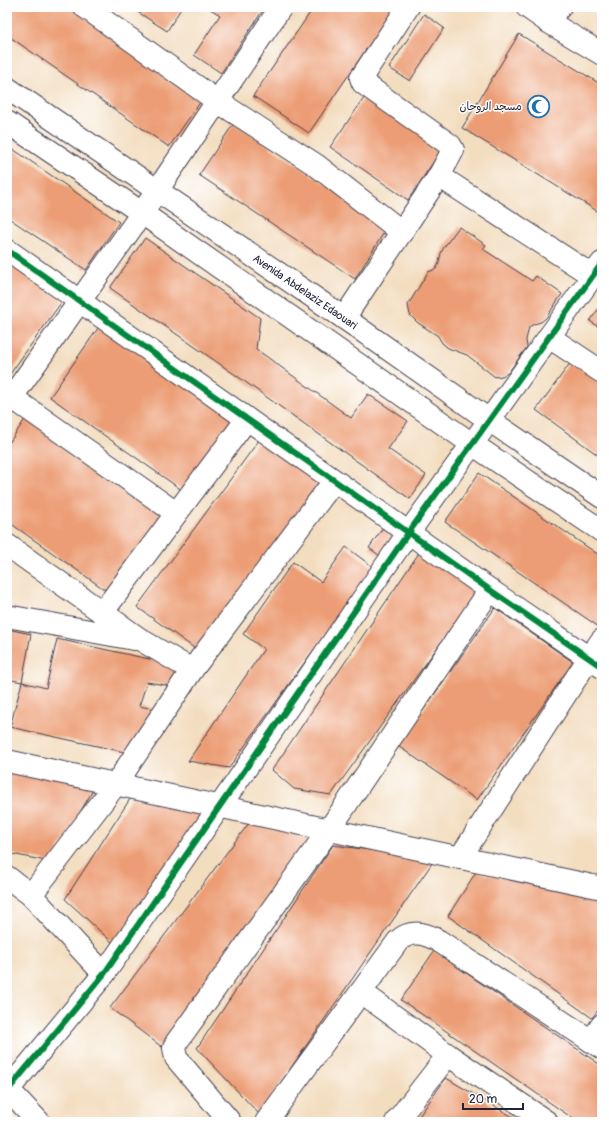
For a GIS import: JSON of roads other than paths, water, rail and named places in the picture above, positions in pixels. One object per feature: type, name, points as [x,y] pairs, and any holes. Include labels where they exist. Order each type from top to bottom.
[{"type":"street","points":[[85,7],[218,101],[316,165],[402,232]]},
{"type":"street","points":[[176,513],[9,398],[142,213],[280,7]]},
{"type":"street","points":[[344,318],[439,176],[452,154],[452,147],[363,83],[361,78],[408,7]]},
{"type":"street","points":[[527,7],[553,14],[602,54]]},
{"type":"street","name":"Avenida Abdelaziz Edaouari","points":[[7,88],[344,318],[602,497]]},
{"type":"street","points":[[7,122],[142,213],[472,444],[602,531]]},
{"type":"street","points":[[39,1122],[8,1089],[104,974],[409,532],[597,269],[439,176]]},
{"type":"street","points":[[7,250],[334,481],[595,662]]},
{"type":"street","points":[[549,337],[602,372]]},
{"type":"street","points":[[102,613],[247,419]]},
{"type":"street","points":[[31,895],[116,784],[192,670],[334,481]]},
{"type":"street","points":[[7,545],[141,640],[192,670]]},
{"type":"street","points":[[230,1122],[176,1058],[174,1053],[176,1042],[329,830],[490,590]]},
{"type":"street","points":[[7,616],[141,640]]},
{"type":"street","points":[[460,858],[595,662],[602,640]]},
{"type":"street","points":[[7,761],[602,888]]},
{"type":"street","points":[[7,877],[31,895],[104,974]]},
{"type":"street","points":[[266,1122],[403,936],[419,933],[429,935],[598,1038]]},
{"type":"street","points":[[361,992],[540,1120]]},
{"type":"street","points":[[396,1122],[448,1055]]},
{"type":"place","name":"مسجد الروحان","points":[[538,106]]}]
